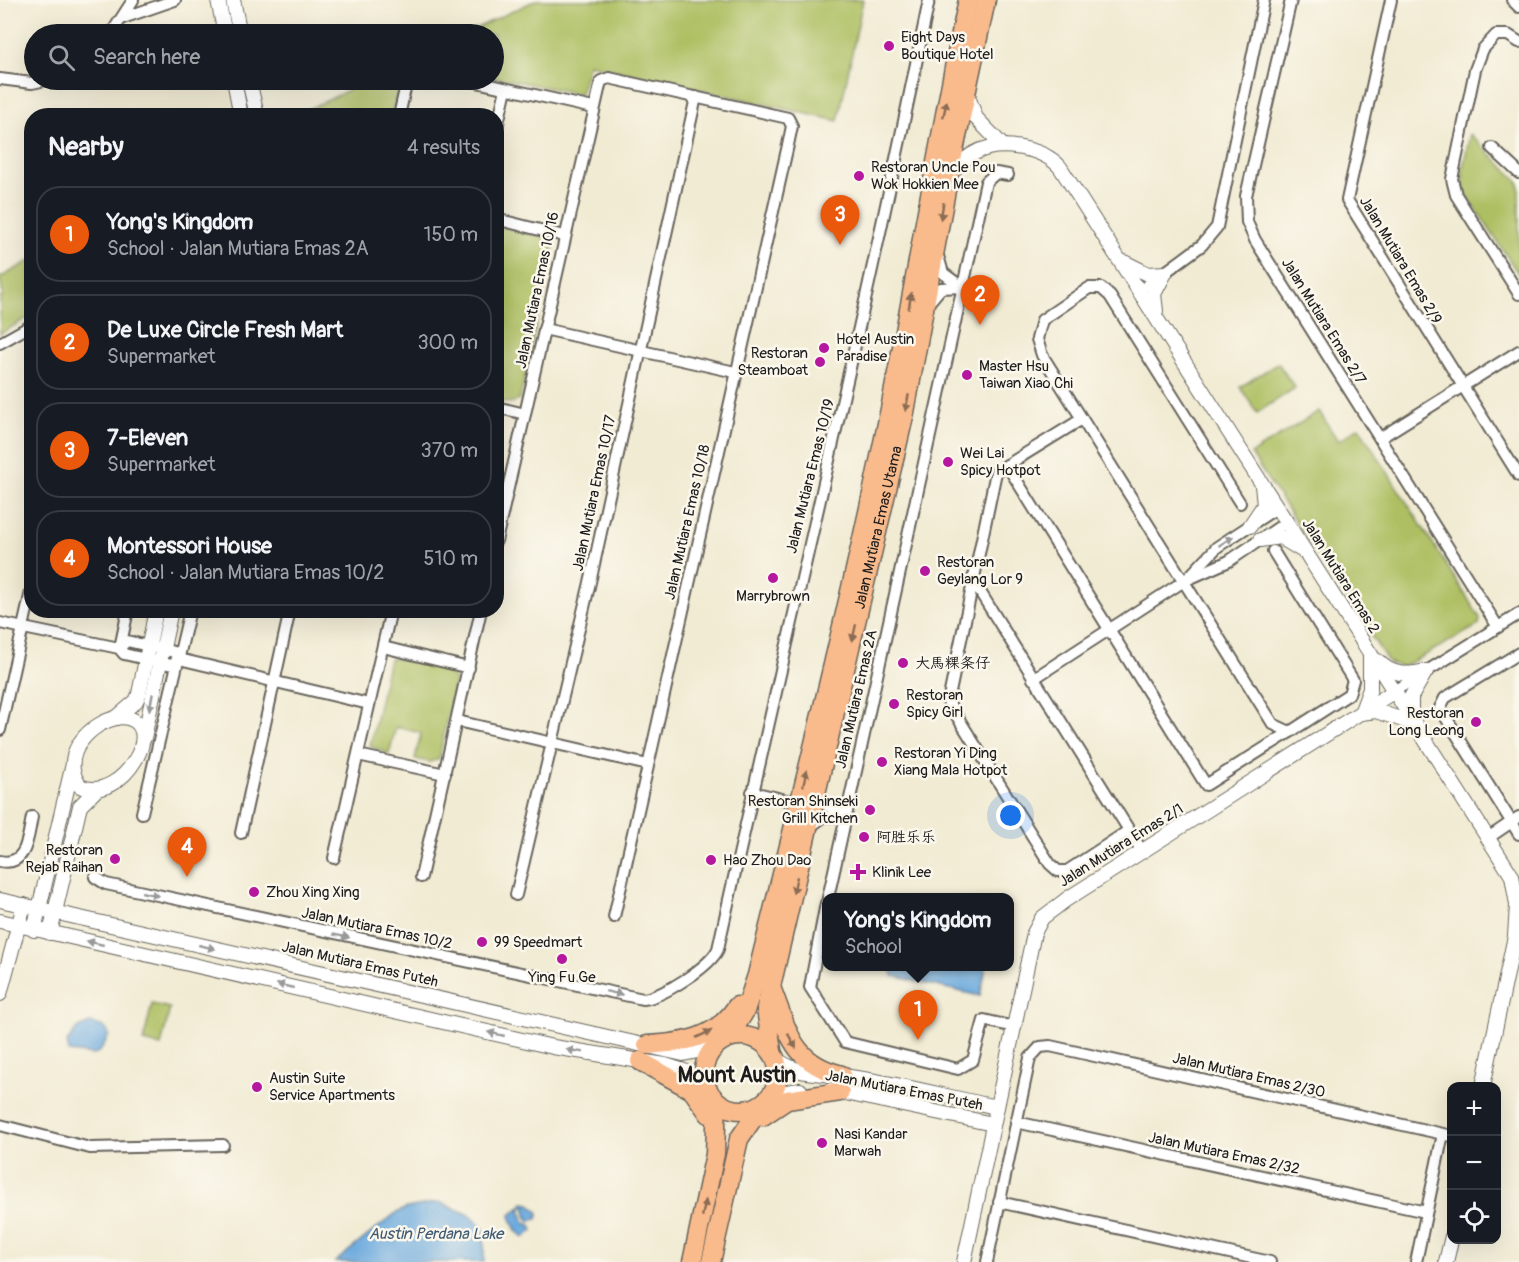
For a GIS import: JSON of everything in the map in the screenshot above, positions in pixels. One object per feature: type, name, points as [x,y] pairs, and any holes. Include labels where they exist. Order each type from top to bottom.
[{"type":"main road","name":"Jalan Mutiara Emas Utama","points":[[775,1056],[762,984],[799,803],[891,406],[940,131],[968,0]]},
{"type":"main road","name":"Jalan Mutiara Emas Utama","points":[[762,984],[809,828],[903,423],[949,174],[986,0]]},
{"type":"main road","points":[[711,1262],[724,1156],[717,1101],[706,1084],[704,1065],[713,1048],[729,1037],[762,984]]},
{"type":"main road","points":[[644,1053],[684,1042],[713,1030],[731,1016],[762,984]]},
{"type":"main road","points":[[762,984],[791,1041],[801,1055],[841,1084]]},
{"type":"main road","points":[[692,1262],[724,1156],[739,1139],[777,1084],[775,1056],[766,1044],[748,1036],[729,1037]]},
{"type":"main road","points":[[644,1053],[692,1090],[713,1121],[724,1156]]},
{"type":"main road","points":[[724,1156],[773,1108],[787,1100],[841,1084]]},
{"type":"main road","points":[[717,1101],[734,1110],[754,1108],[768,1099]]},
{"type":"street","points":[[118,24],[133,0]]},
{"type":"street","points":[[123,18],[175,0]]},
{"type":"street","points":[[218,0],[223,24]]},
{"type":"street","points":[[233,0],[238,24]]},
{"type":"street","name":"Jalan Mutiara Emas 10/19","points":[[714,957],[845,396],[929,0]]},
{"type":"street","points":[[1141,290],[1202,245],[1217,227],[1264,0]]},
{"type":"street","name":"Jalan Mutiara Emas 2/7","points":[[1292,0],[1246,196],[1247,222],[1255,240],[1498,627]]},
{"type":"street","name":"Jalan Mutiara Emas 2/9","points":[[1391,0],[1347,200],[1519,476]]},
{"type":"street","points":[[1512,0],[1519,7]]},
{"type":"street","points":[[1519,42],[1508,35],[1496,35],[1484,49],[1475,70],[1452,183],[1456,195],[1519,294]]},
{"type":"street","name":"Jalan Mutiara Emas 10/16","points":[[504,506],[601,81],[609,78],[696,97]]},
{"type":"street","points":[[0,79],[24,82]]},
{"type":"street","points":[[501,108],[506,88],[593,108]]},
{"type":"street","points":[[236,90],[239,108]]},
{"type":"street","points":[[251,90],[255,108]]},
{"type":"street","points":[[401,108],[405,90]]},
{"type":"street","points":[[966,91],[976,118],[1003,146]]},
{"type":"street","name":"Jalan Mutiara Emas 10/18","points":[[614,917],[792,123],[788,118],[696,97]]},
{"type":"street","name":"Jalan Mutiara Emas 10/17","points":[[516,895],[553,744],[696,97]]},
{"type":"street","name":"Jalan Mutiara Emas 2","points":[[949,174],[975,152],[1003,146],[1042,154],[1055,161],[1141,290],[1412,723],[1515,881],[1517,936],[1484,1082]]},
{"type":"street","points":[[1492,148],[1519,173]]},
{"type":"street","name":"Jalan Mutiara Emas 2A","points":[[829,893],[986,183],[996,173],[1008,174]]},
{"type":"street","points":[[504,221],[564,236]]},
{"type":"street","points":[[936,246],[943,273],[962,287]]},
{"type":"street","points":[[1120,259],[1148,274],[1165,273]]},
{"type":"street","points":[[1157,316],[1154,294],[1165,273]]},
{"type":"street","points":[[924,313],[937,290],[945,287],[962,287]]},
{"type":"street","points":[[1240,503],[1110,296],[1101,288],[1089,288],[1042,320],[1036,339],[1042,355],[1273,724],[1290,732]]},
{"type":"street","points":[[544,329],[735,372]]},
{"type":"street","points":[[0,343],[24,330]]},
{"type":"street","points":[[1380,438],[1519,351]]},
{"type":"street","points":[[504,410],[525,414]]},
{"type":"street","points":[[1082,419],[996,472],[948,702],[1050,864],[1058,870],[1067,870],[1128,831]]},
{"type":"street","points":[[1006,465],[1206,785],[1349,694],[1353,680],[1273,552]]},
{"type":"street","points":[[1250,526],[1264,506],[1263,488],[1255,469]]},
{"type":"street","points":[[1184,581],[1217,547],[1278,507]]},
{"type":"street","points":[[1033,679],[1184,581],[1229,561],[1287,521]]},
{"type":"street","points":[[1260,540],[1271,536],[1288,540],[1302,550],[1314,564]]},
{"type":"street","points":[[972,579],[1142,851]]},
{"type":"street","name":"Jalan Mutiara Emas 2/1","points":[[964,1262],[1034,933],[1042,918],[1067,899],[1142,851],[1519,614]]},
{"type":"street","points":[[0,730],[25,618]]},
{"type":"street","points":[[120,648],[126,618]]},
{"type":"street","points":[[156,618],[156,647]]},
{"type":"street","points":[[50,933],[80,806],[96,790],[117,780],[138,756],[143,741],[156,647],[168,618]]},
{"type":"street","points":[[142,813],[188,618]]},
{"type":"street","points":[[241,833],[288,618]]},
{"type":"street","points":[[333,858],[389,618]]},
{"type":"street","points":[[421,877],[479,618]]},
{"type":"street","points":[[0,623],[120,648],[124,654],[172,665],[179,659]]},
{"type":"street","points":[[120,648],[127,641],[156,647],[174,652],[179,659],[369,704]]},
{"type":"street","points":[[383,648],[469,668]]},
{"type":"street","points":[[1519,653],[1445,698],[1440,708],[1515,819],[1519,834]]},
{"type":"street","points":[[1370,654],[1385,669],[1395,673],[1426,671]]},
{"type":"street","points":[[1370,654],[1370,689],[1361,712],[1376,711],[1412,723]]},
{"type":"street","points":[[12,950],[24,935],[34,930],[79,742],[96,727],[116,718],[136,701],[153,661]]},
{"type":"street","points":[[1412,723],[1409,715],[1410,701],[1426,671]]},
{"type":"street","points":[[116,718],[126,717],[136,722],[141,728],[143,741]]},
{"type":"street","points":[[457,721],[648,765]]},
{"type":"street","points":[[358,755],[445,774]]},
{"type":"street","points":[[72,768],[80,786],[96,790]]},
{"type":"street","points":[[817,789],[825,804],[845,816]]},
{"type":"street","points":[[753,792],[799,803]]},
{"type":"street","points":[[65,800],[80,806]]},
{"type":"street","points":[[809,828],[823,818],[845,816]]},
{"type":"street","points":[[0,861],[14,860],[24,854],[32,817]]},
{"type":"street","points":[[1488,838],[1515,819]]},
{"type":"street","name":"Jalan Mutiara Emas 10/2","points":[[95,877],[106,884],[228,912],[643,999],[659,995],[714,957]]},
{"type":"street","points":[[1,904],[31,897],[44,889]]},
{"type":"street","points":[[59,893],[67,907],[88,920]]},
{"type":"street","name":"Jalan Mutiara Emas Puteh","points":[[1,904],[24,905],[424,996],[644,1053],[706,1084]]},
{"type":"street","points":[[0,994],[24,905]]},
{"type":"street","name":"Jalan Mutiara Emas Puteh","points":[[0,921],[553,1047],[683,1054],[713,1048]]},
{"type":"street","points":[[822,924],[810,987],[845,1042],[958,1069],[973,1060],[984,1020],[1014,1027]]},
{"type":"street","points":[[420,1017],[424,996]]},
{"type":"street","name":"Jalan Mutiara Emas 2/30","points":[[1016,1122],[1030,1058],[1040,1047],[1050,1046],[1447,1135]]},
{"type":"street","name":"Jalan Mutiara Emas Puteh","points":[[775,1056],[795,1071],[993,1124]]},
{"type":"street","name":"Jalan Mutiara Emas Puteh","points":[[768,1099],[841,1084],[997,1107]]},
{"type":"street","points":[[987,1262],[1016,1122]]},
{"type":"street","name":"Jalan Mutiara Emas 2/32","points":[[1016,1122],[1426,1212]]},
{"type":"street","points":[[0,1125],[90,1148],[223,1145]]},
{"type":"street","points":[[1416,1262],[1426,1212],[1447,1135]]},
{"type":"street","points":[[999,1202],[1270,1262]]},
{"type":"street","points":[[1446,1262],[1450,1244]]},
{"type":"green space","points":[[536,0],[863,0],[838,121],[589,64],[580,94],[504,79],[504,24],[485,24]]},
{"type":"green space","points":[[349,90],[398,90],[394,108],[311,108]]},
{"type":"green space","points":[[1470,134],[1519,182],[1519,275],[1465,192],[1462,171]]},
{"type":"green space","points":[[504,228],[547,237],[554,245],[520,399],[512,403],[504,402]]},
{"type":"green space","points":[[24,264],[24,320],[0,334],[0,298],[3,296],[0,278]]},
{"type":"green space","points":[[1278,363],[1295,388],[1257,413],[1240,387]]},
{"type":"green space","points":[[1319,411],[1338,441],[1359,427],[1480,618],[1479,625],[1403,667],[1389,663],[1251,454]]},
{"type":"green space","points":[[395,658],[447,670],[455,680],[439,759],[430,762],[415,759],[421,733],[396,727],[389,754],[370,746],[388,663],[390,659]]},
{"type":"green space","points":[[152,1004],[170,1008],[161,1046],[143,1042]]},
{"type":"water","points":[[892,971],[985,971],[980,996],[893,976]]},
{"type":"water","points":[[89,1023],[102,1026],[108,1032],[109,1035],[101,1050],[94,1055],[69,1052],[67,1042],[77,1029]]},
{"type":"water","name":"Austin Perdana Lake","points":[[439,1202],[470,1215],[484,1229],[484,1262],[335,1262],[396,1213],[407,1208]]},
{"type":"water","points":[[524,1203],[530,1204],[539,1213],[537,1219],[530,1221],[526,1216],[526,1206],[520,1209],[525,1223],[531,1225],[533,1231],[524,1237],[516,1231],[510,1216]]},
{"type":"place","name":"Eight Days Boutique Hotel","points":[[889,46]]},
{"type":"place","name":"Restoran Uncle Pou Wok Hokkien Mee","points":[[859,176]]},
{"type":"place","name":"7-Eleven","points":[[840,245]]},
{"type":"place","name":"De Luxe Circle Fresh Mart","points":[[980,325]]},
{"type":"place","name":"Hotel Austin Paradise","points":[[824,348]]},
{"type":"place","name":"Restoran Steamboat","points":[[820,362]]},
{"type":"place","name":"Master Hsu Taiwan Xiao Chi","points":[[967,375]]},
{"type":"place","name":"Wei Lai Spicy Hotpot","points":[[948,462]]},
{"type":"place","name":"Restoran Geylang Lor 9","points":[[925,571]]},
{"type":"place","name":"Marrybrown","points":[[773,578]]},
{"type":"place","name":"大馬粿条仔","points":[[903,663]]},
{"type":"place","name":"Restoran Spicy Girl","points":[[894,704]]},
{"type":"place","name":"Restoran Long Leong","points":[[1476,722]]},
{"type":"place","name":"Restoran Yi Ding Xiang Mala Hotpot","points":[[882,762]]},
{"type":"place","name":"Restoran Shinseki Grill Kitchen","points":[[870,810]]},
{"type":"place","name":"阿胜乐乐","points":[[864,837]]},
{"type":"place","name":"Restoran Rejab Raihan","points":[[115,859]]},
{"type":"place","name":"Hao Zhou Dao","points":[[711,860]]},
{"type":"place","name":"Klinik Lee","points":[[858,872]]},
{"type":"place","name":"Montessori House","points":[[187,877]]},
{"type":"place","name":"Zhou Xing Xing","points":[[254,892]]},
{"type":"place","name":"99 Speedmart","points":[[482,942]]},
{"type":"place","name":"Ying Fu Ge","points":[[562,959]]},
{"type":"place","name":"Yong's Kingdom","points":[[918,1040]]},
{"type":"place","name":"Austin Suite Service Apartments","points":[[257,1087]]},
{"type":"place","name":"Nasi Kandar Marwah","points":[[822,1143]]},
{"type":"district","name":"Mount Austin","points":[[737,1075]]}]
